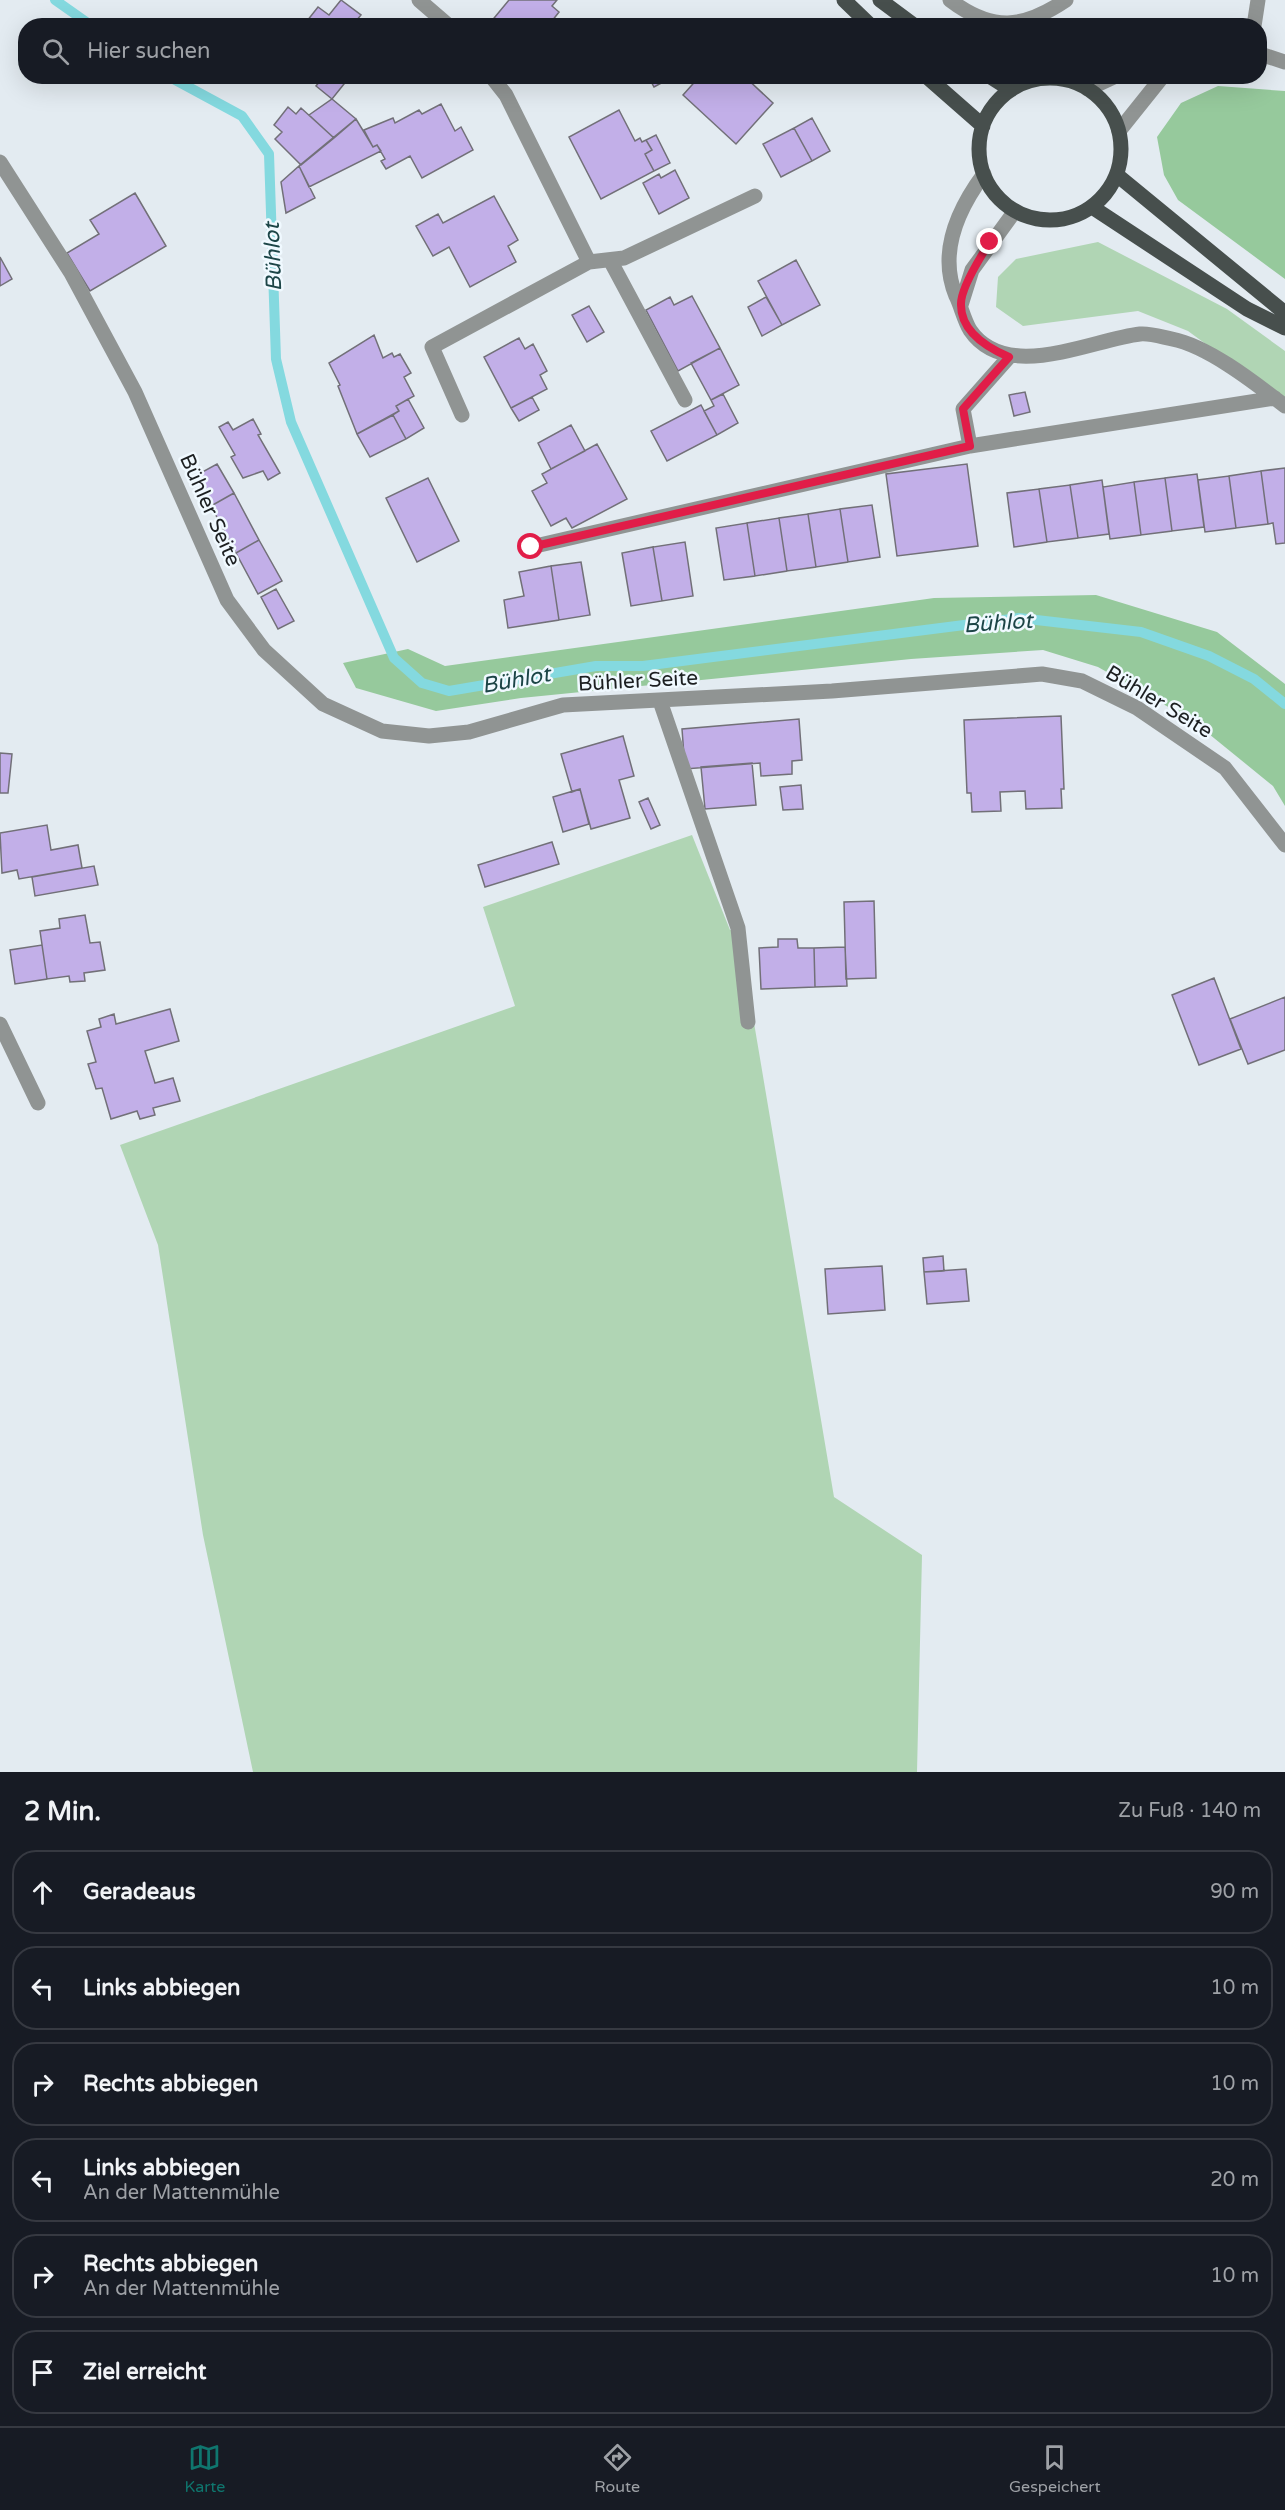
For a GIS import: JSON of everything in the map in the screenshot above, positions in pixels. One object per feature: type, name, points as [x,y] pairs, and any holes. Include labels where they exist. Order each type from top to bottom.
[{"type":"main road","points":[[843,0],[862,18]]},
{"type":"main road","points":[[880,0],[904,18]]},
{"type":"main road","points":[[935,84],[983,126]]},
{"type":"main road","points":[[1002,84],[1011,90]]},
{"type":"main road","points":[[1025,84],[1011,90],[994,106],[983,126],[979,150],[984,174],[996,196],[1016,211],[1041,220],[1067,219],[1092,207],[1107,193],[1117,175],[1122,153],[1119,130],[1107,107],[1088,89],[1075,84]]},
{"type":"main road","points":[[1117,175],[1285,313]]},
{"type":"main road","points":[[1092,207],[1247,309],[1285,328]]},
{"type":"street","points":[[419,0],[440,18]]},
{"type":"street","points":[[950,0],[966,12],[979,18]]},
{"type":"street","points":[[1033,18],[1066,0]]},
{"type":"street","points":[[1255,18],[1258,0]]},
{"type":"street","points":[[1267,56],[1285,62]]},
{"type":"street","points":[[497,84],[506,95],[589,262]]},
{"type":"street","points":[[1088,89],[1099,84]]},
{"type":"street","points":[[1119,130],[1156,84]]},
{"type":"street","name":"Bühler Seite","points":[[0,162],[71,273],[135,392],[227,600],[264,650],[323,704],[381,731],[429,736],[469,732],[563,705],[832,691],[1042,674],[1082,681],[1137,708],[1225,768],[1285,845]]},
{"type":"street","points":[[984,174],[966,198],[951,235],[950,280],[969,329],[987,348],[1009,357],[1040,355],[1143,334],[1175,339],[1210,355],[1280,402]]},
{"type":"street","points":[[462,415],[432,347],[589,262],[624,258],[755,196]]},
{"type":"street","points":[[961,305],[972,270],[990,242],[1016,211]]},
{"type":"street","points":[[610,260],[685,400]]},
{"type":"street","points":[[970,446],[963,409],[1009,357]]},
{"type":"street","points":[[531,547],[970,446],[1280,402]]},
{"type":"street","points":[[660,701],[738,928],[748,1022]]},
{"type":"street","points":[[0,1024],[38,1103]]},
{"type":"green space","points":[[1218,86],[1285,91],[1285,279],[1178,200],[1164,175],[1157,137],[1181,103]]},
{"type":"green space","points":[[1098,242],[1227,309],[1285,351],[1285,402],[1188,331],[1138,311],[1023,326],[996,307],[998,277],[1016,259]]},
{"type":"green space","points":[[1096,595],[1217,632],[1285,684],[1285,806],[1273,786],[1193,721],[1098,667],[1043,650],[911,659],[521,698],[436,711],[356,688],[343,663],[408,649],[445,666],[934,598]]},
{"type":"green space","points":[[692,835],[730,930],[738,928],[834,1497],[922,1555],[917,1772],[253,1772],[203,1535],[158,1245],[120,1145],[515,1006],[483,907]]},
{"type":"building","points":[[341,0],[361,15],[358,18],[309,18],[318,7],[329,15]]},
{"type":"building","points":[[509,0],[557,0],[552,6],[559,12],[554,18],[494,18]]},
{"type":"building","points":[[318,84],[344,84],[332,99],[316,86]]},
{"type":"building","points":[[693,84],[753,84],[773,103],[736,144],[683,95]]},
{"type":"building","points":[[332,99],[356,119],[334,138],[309,115]]},
{"type":"building","points":[[441,104],[455,131],[461,127],[473,150],[422,178],[410,156],[386,169],[381,161],[385,159],[377,145],[373,147],[364,130],[393,118],[395,123],[419,110],[422,114]]},
{"type":"building","points":[[288,107],[296,114],[301,108],[334,138],[301,165],[275,139],[282,132],[274,125]]},
{"type":"building","points":[[619,110],[635,141],[640,138],[642,142],[646,140],[652,150],[645,154],[654,171],[601,199],[569,137]]},
{"type":"building","points":[[812,118],[830,151],[812,161],[794,128]]},
{"type":"building","points":[[356,119],[373,147],[377,145],[381,151],[309,187],[299,166]]},
{"type":"building","points":[[794,128],[812,161],[781,177],[763,144]]},
{"type":"building","points":[[656,135],[670,163],[654,171],[645,154],[652,150],[646,140]]},
{"type":"building","points":[[299,166],[315,198],[286,213],[281,182]]},
{"type":"building","points":[[675,170],[689,198],[659,214],[643,183],[659,174],[661,178]]},
{"type":"building","points":[[135,193],[166,246],[90,291],[67,253],[99,234],[90,220]]},
{"type":"building","points":[[494,196],[518,240],[508,246],[516,262],[470,287],[449,247],[433,256],[416,226],[438,214],[443,223]]},
{"type":"building","points":[[0,257],[12,279],[0,286]]},
{"type":"building","points":[[796,260],[820,305],[782,325],[758,281]]},
{"type":"building","points":[[692,296],[720,348],[678,371],[646,310],[670,297],[674,305]]},
{"type":"building","points":[[766,297],[782,325],[762,336],[748,307]]},
{"type":"building","points":[[589,306],[604,332],[587,342],[572,315]]},
{"type":"building","points":[[374,335],[383,358],[392,353],[394,357],[400,354],[411,373],[404,377],[414,396],[396,406],[399,411],[357,434],[338,386],[340,385],[329,363]]},
{"type":"building","points":[[519,338],[525,349],[533,344],[547,371],[540,375],[547,389],[511,408],[484,357]]},
{"type":"building","points":[[720,348],[739,385],[711,400],[691,363]]},
{"type":"building","points":[[1025,392],[1030,412],[1014,416],[1009,395]]},
{"type":"building","points":[[723,394],[738,423],[717,435],[704,411],[714,406],[711,400]]},
{"type":"building","points":[[532,397],[539,410],[519,421],[511,408]]},
{"type":"building","points":[[408,399],[424,428],[406,439],[393,415],[399,411],[396,406]]},
{"type":"building","points":[[701,405],[717,435],[667,461],[651,431]]},
{"type":"building","points":[[393,415],[406,439],[370,457],[357,434]]},
{"type":"building","points":[[253,419],[261,434],[258,435],[280,473],[268,480],[263,471],[243,478],[231,457],[235,455],[219,427],[228,422],[233,430]]},
{"type":"building","points":[[571,425],[585,451],[551,469],[538,443]]},
{"type":"building","points":[[597,444],[627,499],[572,528],[566,518],[551,526],[532,491],[547,483],[542,474]]},
{"type":"building","points":[[217,464],[234,493],[211,506],[195,476]]},
{"type":"building","points":[[967,464],[978,546],[897,556],[886,474]]},
{"type":"building","points":[[1285,468],[1285,543],[1276,544],[1273,523],[1268,524],[1261,471]]},
{"type":"building","points":[[1261,471],[1268,524],[1236,528],[1229,476]]},
{"type":"building","points":[[1197,474],[1204,527],[1172,531],[1165,478]]},
{"type":"building","points":[[1229,476],[1236,528],[1205,532],[1198,480]]},
{"type":"building","points":[[428,478],[459,541],[417,562],[386,498]]},
{"type":"building","points":[[1165,478],[1172,531],[1141,535],[1134,482]]},
{"type":"building","points":[[1102,480],[1109,534],[1078,538],[1070,485]]},
{"type":"building","points":[[1134,482],[1141,535],[1110,539],[1103,487]]},
{"type":"building","points":[[1070,485],[1078,538],[1047,542],[1039,489]]},
{"type":"building","points":[[1039,489],[1047,542],[1014,547],[1007,493]]},
{"type":"building","points":[[234,493],[259,540],[236,553],[211,506]]},
{"type":"building","points":[[872,505],[880,557],[848,562],[840,509]]},
{"type":"building","points":[[840,509],[848,562],[816,567],[808,514]]},
{"type":"building","points":[[808,514],[816,567],[787,571],[779,518]]},
{"type":"building","points":[[779,518],[787,571],[755,576],[747,523]]},
{"type":"building","points":[[747,523],[755,576],[724,580],[716,528]]},
{"type":"building","points":[[259,540],[282,581],[258,594],[236,553]]},
{"type":"building","points":[[685,542],[693,596],[662,601],[653,547]]},
{"type":"building","points":[[653,547],[662,601],[631,606],[622,553]]},
{"type":"building","points":[[581,562],[590,615],[559,620],[551,566]]},
{"type":"building","points":[[551,566],[559,620],[508,628],[504,600],[524,596],[519,572]]},
{"type":"building","points":[[276,589],[294,621],[278,629],[261,597]]},
{"type":"building","points":[[1061,716],[1064,789],[1061,789],[1062,808],[1026,809],[1025,791],[1000,792],[1001,811],[972,812],[971,793],[967,793],[964,720]]},
{"type":"building","points":[[799,719],[802,760],[792,761],[792,774],[761,776],[760,763],[685,769],[682,729]]},
{"type":"building","points":[[623,736],[634,776],[619,780],[630,818],[591,829],[580,789],[572,792],[561,754]]},
{"type":"building","points":[[0,753],[12,754],[8,793],[0,793]]},
{"type":"building","points":[[752,763],[756,805],[705,809],[701,767]]},
{"type":"building","points":[[801,785],[803,809],[783,810],[780,787]]},
{"type":"building","points":[[580,789],[589,824],[563,832],[553,797]]},
{"type":"building","points":[[648,798],[660,825],[651,829],[639,802]]},
{"type":"building","points":[[47,825],[51,850],[78,845],[82,868],[19,879],[17,870],[2,873],[0,833]]},
{"type":"building","points":[[552,842],[559,864],[485,887],[478,865]]},
{"type":"building","points":[[94,866],[98,885],[35,896],[32,877]]},
{"type":"building","points":[[874,901],[876,978],[846,979],[844,902]]},
{"type":"building","points":[[85,915],[90,943],[100,942],[105,970],[84,973],[85,981],[70,982],[69,976],[47,979],[40,931],[60,928],[59,919]]},
{"type":"building","points":[[778,939],[797,939],[798,948],[814,948],[815,987],[761,989],[759,948],[778,947]]},
{"type":"building","points":[[42,945],[47,979],[15,984],[10,950]]},
{"type":"building","points":[[845,947],[847,986],[815,987],[814,948]]},
{"type":"building","points":[[1214,978],[1241,1049],[1199,1065],[1172,995]]},
{"type":"building","points":[[1285,997],[1285,1050],[1248,1064],[1230,1019]]},
{"type":"building","points":[[170,1009],[179,1041],[145,1051],[155,1083],[173,1078],[180,1101],[153,1108],[155,1115],[140,1119],[137,1111],[111,1119],[102,1088],[96,1089],[88,1064],[96,1062],[87,1031],[101,1027],[99,1019],[114,1014],[116,1024]]},
{"type":"building","points":[[943,1256],[944,1271],[924,1272],[923,1258]]},
{"type":"building","points":[[882,1266],[885,1310],[828,1314],[825,1269]]},
{"type":"building","points":[[966,1269],[969,1301],[927,1304],[924,1272]]},
{"type":"waterway","name":"Bühlot","points":[[55,0],[81,18]]},
{"type":"waterway","name":"Bühlot","points":[[183,84],[242,116],[269,154],[276,359],[291,422],[394,658],[422,683],[449,691],[596,666],[643,666],[1019,618],[1141,632],[1209,656],[1254,679],[1285,704]]},
{"type":"route","points":[[531,547],[970,446],[963,409],[1009,357],[987,348],[969,329],[961,305],[972,270],[990,242]]}]
